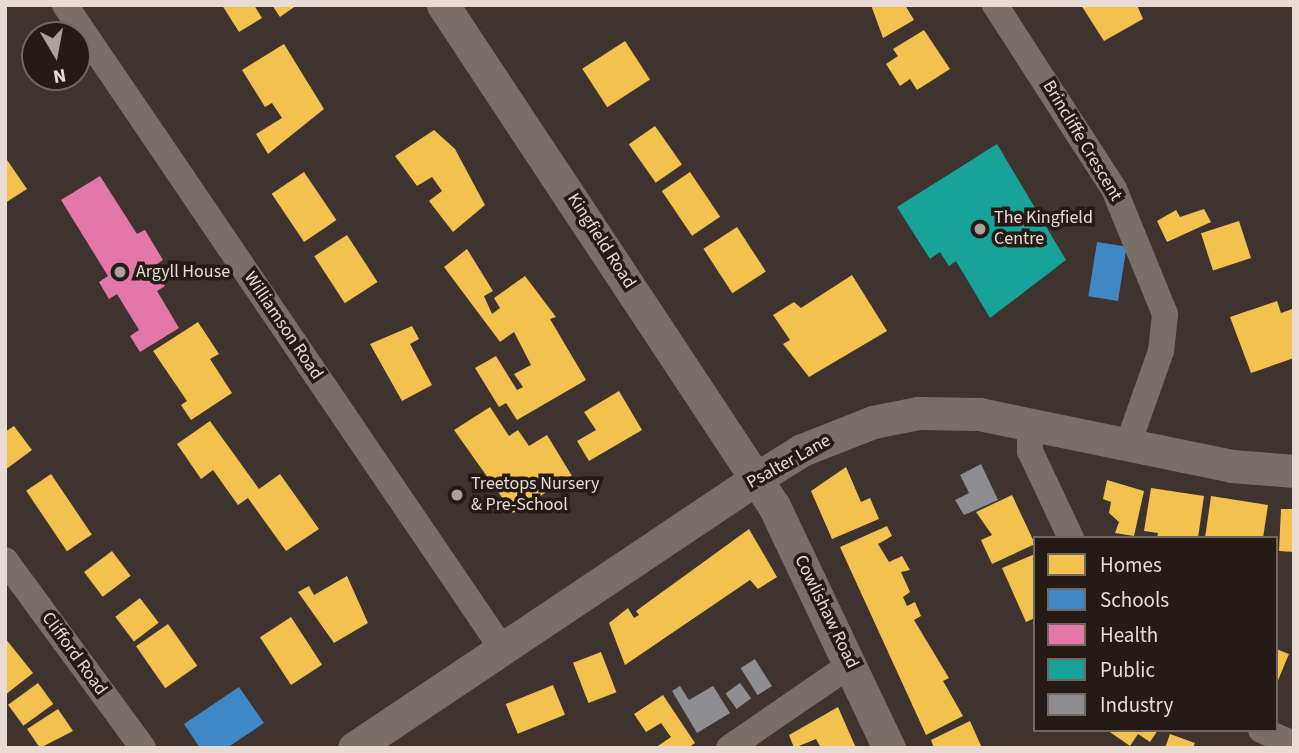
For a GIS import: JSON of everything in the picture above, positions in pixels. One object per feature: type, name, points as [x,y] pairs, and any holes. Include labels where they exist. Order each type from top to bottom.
[{"type":"street","name":"Williamson Road","points":[[65,5],[501,647]]},
{"type":"street","name":"Kingfield Road","points":[[443,5],[757,478]]},
{"type":"street","name":"Brincliffe Crescent","points":[[995,5],[1114,189],[1165,314],[1161,352],[1128,444]]},
{"type":"street","name":"Psalter Lane","points":[[354,748],[757,478],[821,442],[895,417],[979,414],[1128,444],[1294,471]]},
{"type":"street","points":[[1030,423],[1030,451],[1070,536]]},
{"type":"street","name":"Cowlishaw Road","points":[[757,478],[851,664],[889,748]]},
{"type":"street","name":"Clifford Road","points":[[5,560],[143,748]]},
{"type":"street","points":[[729,748],[851,664]]},
{"type":"street","points":[[1266,732],[1294,744]]},
{"type":"building: Homes","points":[[222,5],[254,5],[262,18],[239,32]]},
{"type":"building: Homes","points":[[272,5],[297,5],[280,17]]},
{"type":"building: Homes","points":[[871,5],[905,5],[914,20],[883,38]]},
{"type":"building: Homes","points":[[1081,5],[1137,5],[1143,19],[1104,41]]},
{"type":"building: Homes","points":[[924,30],[950,69],[917,90],[910,79],[900,86],[886,64],[898,56],[893,49]]},
{"type":"building: Homes","points":[[625,41],[650,80],[607,107],[582,69]]},
{"type":"building: Homes","points":[[284,44],[324,109],[268,154],[256,134],[282,118],[272,103],[265,107],[242,70]]},
{"type":"building: Homes","points":[[655,126],[682,165],[656,183],[629,144]]},
{"type":"building: Homes","points":[[434,130],[455,149],[485,205],[453,232],[429,201],[442,191],[432,177],[417,186],[395,156]]},
{"type":"building: Homes","points":[[5,157],[27,189],[5,203]]},
{"type":"building: Homes","points":[[304,172],[336,220],[304,242],[272,194]]},
{"type":"building: Homes","points":[[690,172],[720,217],[692,236],[662,191]]},
{"type":"building: Homes","points":[[1204,209],[1211,222],[1167,242],[1157,221],[1176,210],[1180,217]]},
{"type":"building: Homes","points":[[1239,221],[1251,258],[1213,270],[1201,233]]},
{"type":"building: Homes","points":[[737,227],[766,271],[732,293],[703,249]]},
{"type":"building: Homes","points":[[347,235],[377,282],[345,303],[314,256]]},
{"type":"building: Homes","points":[[467,249],[493,291],[484,296],[492,314],[500,308],[494,298],[525,276],[556,317],[550,319],[586,380],[517,420],[506,403],[499,407],[475,368],[496,356],[517,390],[523,387],[514,374],[531,365],[514,332],[500,342],[444,267]]},
{"type":"building: Homes","points":[[852,275],[887,331],[809,377],[783,344],[790,340],[773,315],[794,302],[801,308]]},
{"type":"building: Homes","points":[[1277,301],[1281,313],[1292,309],[1294,314],[1294,358],[1251,373],[1230,317]]},
{"type":"building: Homes","points":[[198,322],[219,354],[210,359],[232,393],[191,420],[181,405],[187,401],[153,351]]},
{"type":"building: Homes","points":[[412,326],[419,339],[410,344],[432,385],[402,401],[370,344]]},
{"type":"building: Homes","points":[[619,391],[642,430],[589,461],[577,441],[596,430],[584,412]]},
{"type":"building: Homes","points":[[490,407],[509,436],[518,430],[529,446],[547,435],[572,476],[513,513],[454,430]]},
{"type":"building: Homes","points":[[210,421],[259,489],[280,474],[319,529],[286,551],[248,498],[238,505],[213,470],[201,479],[177,444]]},
{"type":"building: Homes","points":[[14,426],[32,450],[5,470],[5,432]]},
{"type":"building: Homes","points":[[846,467],[861,502],[870,498],[879,519],[832,539],[811,491]]},
{"type":"building: Homes","points":[[51,474],[92,535],[67,551],[26,491]]},
{"type":"building: Homes","points":[[1107,480],[1144,491],[1134,536],[1115,533],[1119,522],[1109,513],[1111,502],[1103,499]]},
{"type":"building: Homes","points":[[1151,488],[1204,496],[1198,536],[1157,536],[1158,533],[1144,531]]},
{"type":"building: Homes","points":[[1012,495],[1033,545],[992,564],[981,540],[992,535],[976,512]]},
{"type":"building: Homes","points":[[1211,496],[1268,505],[1263,536],[1205,536]]},
{"type":"building: Homes","points":[[1281,509],[1294,509],[1294,552],[1279,551]]},
{"type":"building: Homes","points":[[887,526],[892,536],[878,544],[889,562],[902,556],[910,570],[901,572],[910,592],[903,597],[907,606],[915,602],[921,616],[914,620],[949,678],[943,681],[963,716],[926,735],[840,547]]},
{"type":"building: Homes","points":[[749,529],[777,577],[758,589],[750,580],[625,665],[609,623],[628,608],[634,618],[639,615],[636,611]]},
{"type":"building: Homes","points":[[112,551],[131,576],[103,597],[84,572]]},
{"type":"building: Homes","points":[[1033,555],[1033,619],[1026,622],[1002,568]]},
{"type":"building: Homes","points":[[347,576],[368,623],[334,643],[298,592],[309,586],[314,595]]},
{"type":"building: Homes","points":[[140,598],[159,623],[134,641],[115,617]]},
{"type":"building: Homes","points":[[291,617],[322,665],[291,685],[260,637]]},
{"type":"building: Homes","points":[[168,624],[197,666],[165,688],[136,646]]},
{"type":"building: Homes","points":[[5,638],[33,673],[5,695]]},
{"type":"building: Homes","points":[[1278,650],[1289,654],[1278,680]]},
{"type":"building: Homes","points":[[601,652],[616,692],[588,703],[573,663]]},
{"type":"building: Homes","points":[[38,683],[53,704],[23,726],[8,705]]},
{"type":"building: Homes","points":[[553,685],[565,715],[518,734],[506,704]]},
{"type":"building: Homes","points":[[663,695],[695,743],[688,748],[655,748],[671,737],[661,723],[646,732],[634,714]]},
{"type":"building: Homes","points":[[838,707],[856,748],[821,748],[816,739],[794,748],[789,735]]},
{"type":"building: Homes","points":[[58,709],[73,731],[40,748],[27,729]]},
{"type":"building: Homes","points":[[970,721],[982,748],[934,748],[931,740]]},
{"type":"building: Homes","points":[[1110,732],[1157,732],[1150,742],[1138,734],[1130,746]]},
{"type":"building: Homes","points":[[1170,734],[1195,743],[1193,748],[1165,748]]},
{"type":"building: Schools","points":[[1097,242],[1127,247],[1118,301],[1088,296]]},
{"type":"building: Schools","points":[[239,687],[264,723],[227,748],[200,748],[184,724]]},
{"type":"building: Health","points":[[100,176],[137,234],[145,230],[163,260],[153,267],[165,286],[157,291],[179,328],[140,352],[130,336],[139,330],[117,294],[109,299],[99,282],[108,276],[61,200]]},
{"type":"building: Public","name":"The Kingfield Centre","points":[[997,144],[1066,260],[990,318],[956,261],[949,266],[940,252],[930,259],[897,207]]},
{"type":"building: Industry","points":[[981,464],[998,500],[964,515],[955,500],[969,493],[960,475]]},
{"type":"building: Industry","points":[[755,659],[772,686],[758,695],[741,668]]},
{"type":"building: Industry","points":[[740,683],[751,698],[737,709],[725,694]]},
{"type":"building: Industry","points":[[680,686],[689,700],[713,686],[730,713],[697,733],[672,691]]},
{"type":"place","name":"The Kingfield Centre","points":[[980,229]]},
{"type":"place","name":"Argyll House","points":[[120,272]]},
{"type":"place","name":"Treetops Nursery & Pre-School","points":[[457,495]]}]
